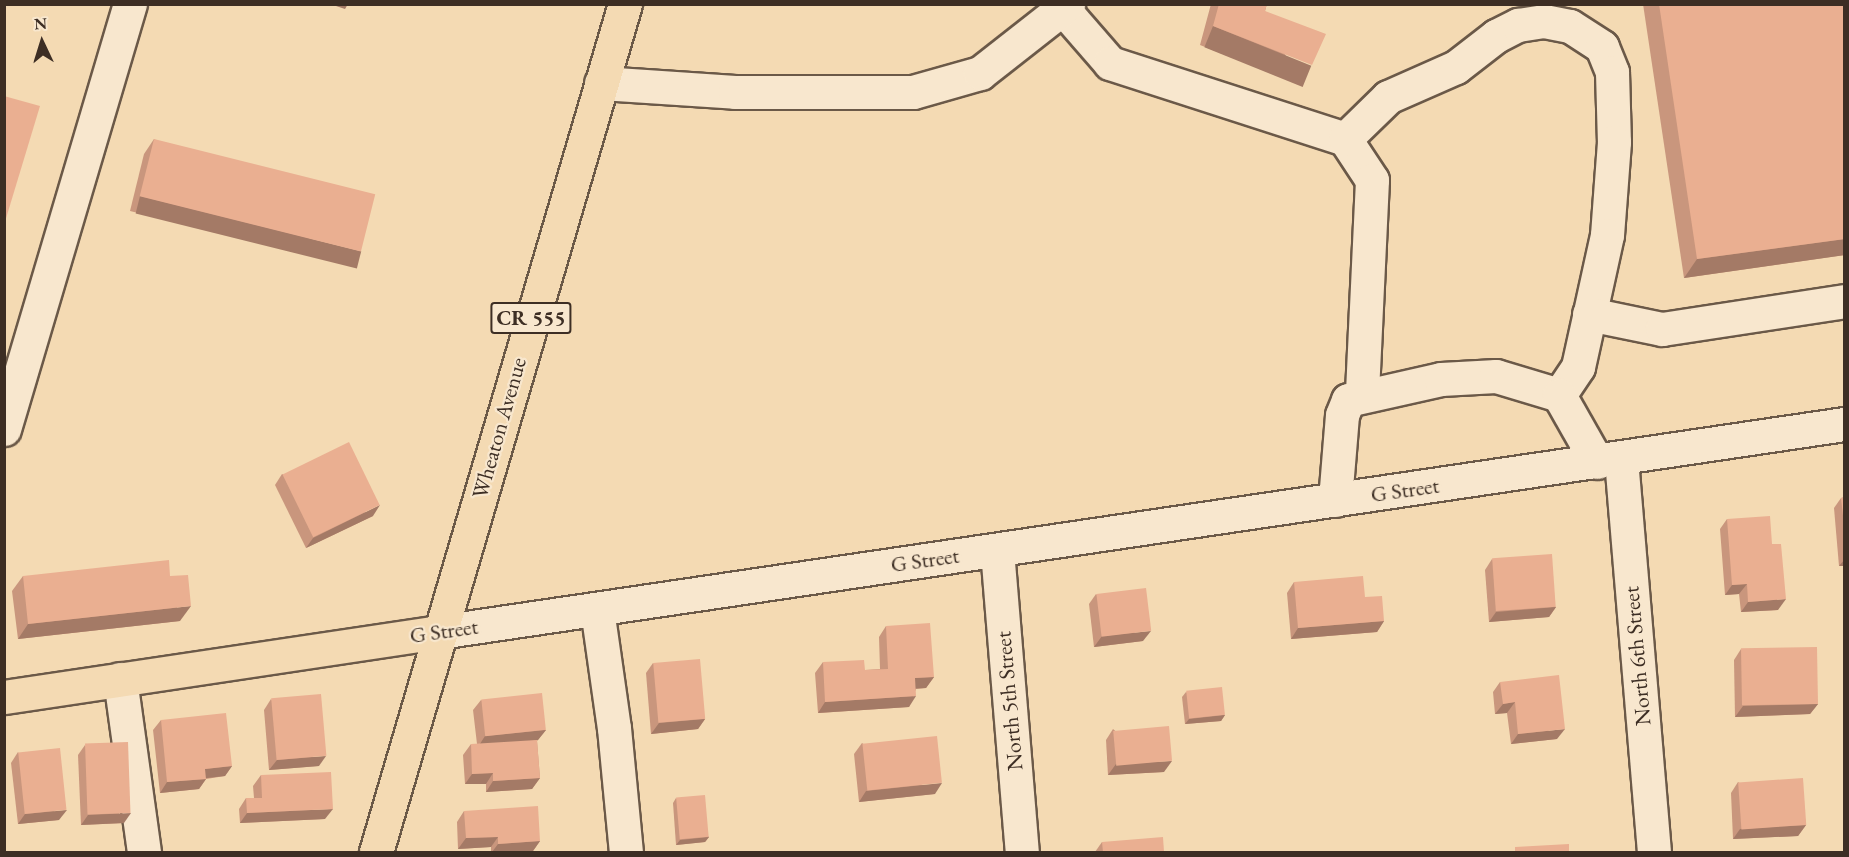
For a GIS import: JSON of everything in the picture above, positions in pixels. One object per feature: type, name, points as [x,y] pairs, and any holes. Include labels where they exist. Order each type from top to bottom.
[{"type":"main road","name":"Wheaton Avenue","points":[[382,843],[439,632],[625,4]]},
{"type":"main road","name":"G Street","points":[[4,697],[439,632]]},
{"type":"street","points":[[4,429],[130,4]]},
{"type":"street","points":[[601,83],[735,92],[913,92],[980,73],[1066,7],[1110,63],[1345,139],[1372,180],[1362,396]]},
{"type":"street","points":[[1345,139],[1388,97],[1456,67],[1496,36],[1518,25],[1544,21],[1570,26],[1602,47],[1612,72],[1612,183],[1607,235],[1578,367],[1559,395]]},
{"type":"street","points":[[1589,314],[1662,329],[1845,301]]},
{"type":"street","points":[[1335,500],[1342,415],[1348,400],[1441,379],[1496,376],[1559,395],[1609,460]]},
{"type":"street","name":"G Street","points":[[439,632],[1845,424]]},
{"type":"street","name":"North 6th Street","points":[[1609,460],[1654,852]]},
{"type":"street","name":"North 5th Street","points":[[997,550],[1022,852]]},
{"type":"street","points":[[597,609],[614,728],[626,852]]},
{"type":"street","points":[[120,678],[144,852]]},
{"type":"building","points":[[1219,4],[1267,4],[1265,11],[1326,34],[1312,65],[1213,26]]},
{"type":"building","points":[[1659,4],[1845,4],[1845,239],[1697,259]]},
{"type":"building","points":[[4,96],[40,106],[4,225]]},
{"type":"building","points":[[154,139],[375,194],[361,251],[140,196]]},
{"type":"building","points":[[349,442],[380,505],[313,537],[282,474]]},
{"type":"building","points":[[1845,497],[1845,533],[1841,498]]},
{"type":"building","points":[[1770,516],[1772,544],[1781,544],[1786,599],[1748,602],[1747,584],[1732,585],[1727,519]]},
{"type":"building","points":[[1552,554],[1556,607],[1496,611],[1492,558]]},
{"type":"building","points":[[169,560],[170,576],[188,575],[191,606],[28,624],[23,576]]},
{"type":"building","points":[[1363,576],[1365,597],[1382,596],[1384,621],[1298,628],[1294,582]]},
{"type":"building","points":[[1146,588],[1151,631],[1102,637],[1096,594]]},
{"type":"building","points":[[930,623],[934,677],[915,678],[916,696],[825,702],[823,662],[864,660],[865,670],[888,669],[886,626]]},
{"type":"building","points":[[1817,647],[1818,704],[1742,705],[1741,648]]},
{"type":"building","points":[[700,659],[705,719],[658,723],[653,663]]},
{"type":"building","points":[[1559,675],[1565,729],[1518,734],[1515,702],[1503,704],[1500,682]]},
{"type":"building","points":[[1222,687],[1225,715],[1189,719],[1186,691]]},
{"type":"building","points":[[542,693],[546,730],[485,736],[481,699]]},
{"type":"building","points":[[321,694],[326,756],[277,760],[271,698]]},
{"type":"building","points":[[226,713],[232,766],[205,769],[206,779],[167,782],[161,720]]},
{"type":"building","points":[[1169,726],[1172,761],[1116,766],[1113,731]]},
{"type":"building","points":[[937,736],[942,783],[867,791],[862,744]]},
{"type":"building","points":[[537,740],[540,778],[493,781],[493,773],[472,774],[471,744]]},
{"type":"building","points":[[128,742],[130,813],[88,814],[85,744]]},
{"type":"building","points":[[60,748],[66,810],[25,814],[18,752]]},
{"type":"building","points":[[331,772],[333,809],[247,813],[246,798],[262,798],[261,775]]},
{"type":"building","points":[[1803,778],[1806,825],[1741,829],[1738,783]]},
{"type":"building","points":[[705,795],[709,837],[680,839],[676,798]]},
{"type":"building","points":[[538,806],[540,841],[498,844],[498,837],[466,838],[464,811]]},
{"type":"building","points":[[1163,837],[1164,852],[1103,852],[1102,842]]},
{"type":"building","points":[[1569,844],[1569,852],[1515,852],[1515,847]]}]
